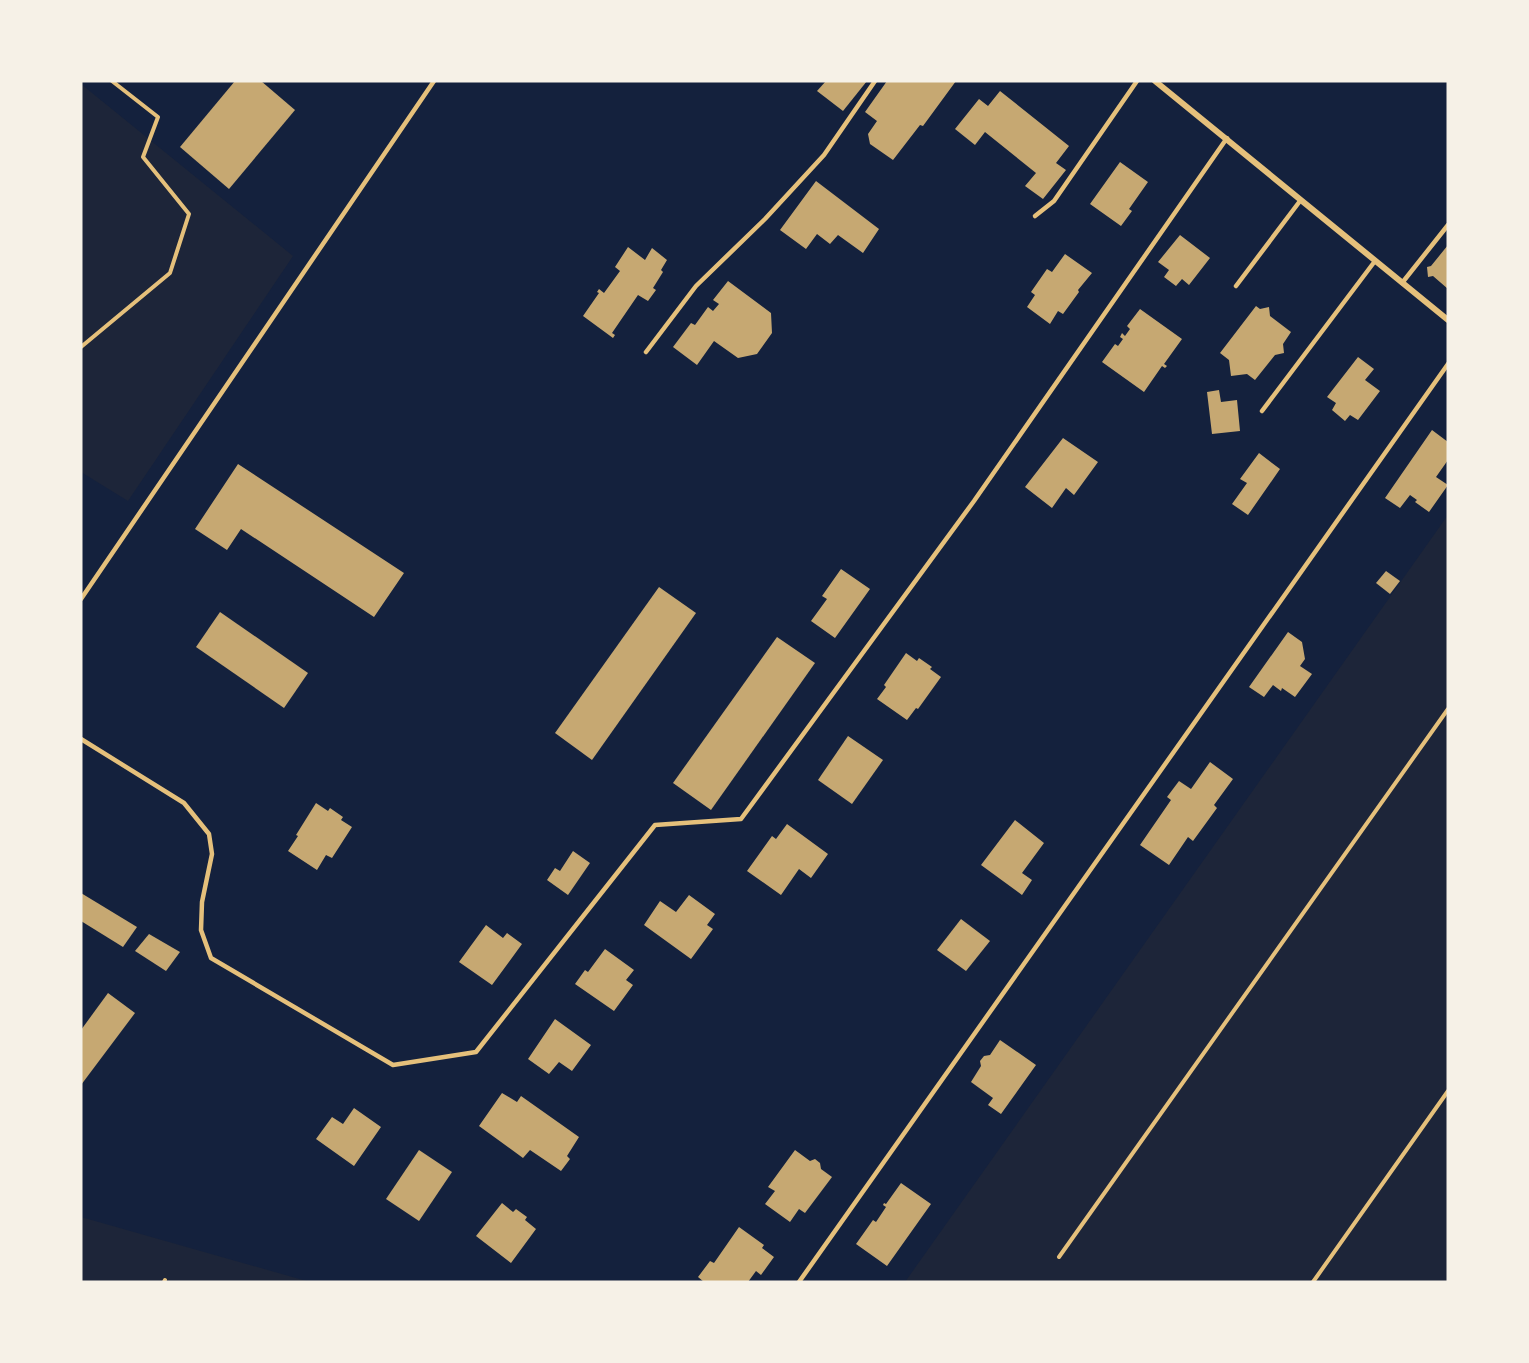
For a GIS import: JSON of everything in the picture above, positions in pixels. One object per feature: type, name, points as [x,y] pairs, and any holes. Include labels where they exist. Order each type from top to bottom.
[{"type":"street","points":[[1155,81],[1448,320]]},
{"type":"lane","points":[[81,599],[434,81]]},
{"type":"lane","points":[[646,352],[696,286],[765,219],[824,154],[875,81]]},
{"type":"lane","points":[[1035,216],[1054,201],[1137,81]]},
{"type":"lane","points":[[81,739],[184,803],[208,834],[212,854],[202,902],[201,930],[211,958],[393,1065],[476,1052],[655,825],[741,819],[974,501],[1227,138]]},
{"type":"lane","points":[[1236,286],[1300,201]]},
{"type":"lane","points":[[1402,283],[1448,225]]},
{"type":"lane","points":[[1262,411],[1375,261]]},
{"type":"lane","points":[[799,1282],[1448,364]]},
{"type":"path","points":[[81,347],[170,273],[189,214],[143,157],[159,117],[112,81]]},
{"type":"path","points":[[1059,1257],[1448,709]]},
{"type":"path","points":[[1313,1282],[1448,1091]]},
{"type":"shaded area","points":[[81,84],[293,256],[128,501],[81,472]]},
{"type":"shaded area","points":[[1448,515],[1448,1282],[905,1282]]},
{"type":"shaded area","points":[[81,1217],[310,1282],[81,1282]]},
{"type":"building","points":[[235,81],[261,81],[295,110],[229,189],[180,147]]},
{"type":"building","points":[[826,81],[867,81],[843,111],[817,91]]},
{"type":"building","points":[[887,81],[956,81],[923,126],[920,125],[893,160],[870,144],[868,134],[877,121],[865,112]]},
{"type":"building","points":[[1000,91],[1069,146],[1056,163],[1066,170],[1043,199],[1025,186],[1036,173],[985,132],[975,145],[955,129],[979,99],[988,106]]},
{"type":"building","points":[[1120,162],[1148,182],[1129,209],[1132,211],[1121,226],[1090,204]]},
{"type":"building","points":[[816,181],[879,229],[863,253],[838,235],[830,244],[817,234],[806,249],[780,230]]},
{"type":"building","points":[[1180,235],[1210,258],[1189,285],[1182,279],[1176,286],[1164,277],[1169,270],[1158,262]]},
{"type":"building","points":[[1448,245],[1448,289],[1433,276],[1428,277],[1427,267],[1431,266]]},
{"type":"building","points":[[628,247],[645,260],[652,248],[667,260],[653,288],[656,290],[648,301],[638,295],[612,333],[615,335],[613,338],[583,316],[599,293],[597,292],[599,289],[604,293],[620,271],[615,267]]},
{"type":"building","points":[[1065,254],[1092,273],[1063,314],[1058,311],[1050,324],[1027,307],[1035,295],[1031,292],[1047,269],[1052,272]]},
{"type":"building","points":[[728,281],[771,313],[772,333],[757,354],[738,358],[714,341],[697,365],[673,347],[691,323],[695,325],[708,307],[713,311],[719,304],[713,300]]},
{"type":"building","points":[[1256,306],[1260,309],[1269,307],[1270,316],[1291,332],[1283,344],[1284,353],[1275,355],[1255,380],[1247,374],[1231,376],[1229,360],[1220,353]]},
{"type":"building","points":[[1140,309],[1182,339],[1164,364],[1167,366],[1165,368],[1162,366],[1144,392],[1102,362],[1115,344],[1118,346],[1123,339],[1120,337],[1122,333],[1125,336],[1130,329],[1127,326]]},
{"type":"building","points":[[1358,357],[1374,369],[1365,380],[1380,391],[1358,420],[1350,415],[1345,421],[1332,410],[1336,403],[1327,397]]},
{"type":"building","points":[[1219,390],[1221,402],[1237,400],[1240,431],[1212,434],[1207,392]]},
{"type":"building","points":[[1432,430],[1448,442],[1448,460],[1436,477],[1448,485],[1429,512],[1415,502],[1417,500],[1410,495],[1400,508],[1385,498]]},
{"type":"building","points":[[1063,438],[1098,462],[1074,495],[1066,488],[1052,508],[1025,487]]},
{"type":"building","points":[[1259,453],[1280,469],[1248,515],[1232,504],[1247,483],[1240,479]]},
{"type":"building","points":[[238,464],[404,573],[374,617],[241,529],[227,550],[195,529]]},
{"type":"building","points":[[841,569],[870,589],[835,638],[811,621],[827,599],[822,596]]},
{"type":"building","points":[[1386,571],[1400,581],[1390,594],[1376,583]]},
{"type":"building","points":[[659,587],[696,613],[592,760],[555,733]]},
{"type":"building","points":[[220,612],[308,673],[284,708],[196,647]]},
{"type":"building","points":[[1288,632],[1302,642],[1305,659],[1300,666],[1312,674],[1295,697],[1273,685],[1264,697],[1249,687]]},
{"type":"building","points":[[777,637],[815,663],[711,810],[673,783]]},
{"type":"building","points":[[906,653],[917,661],[919,658],[941,677],[918,709],[916,708],[907,720],[877,699]]},
{"type":"building","points":[[848,736],[883,760],[852,804],[818,780]]},
{"type":"building","points":[[1210,762],[1233,779],[1214,805],[1217,808],[1193,841],[1188,837],[1169,865],[1140,845],[1171,800],[1167,797],[1179,781],[1191,789]]},
{"type":"building","points":[[316,803],[328,811],[330,808],[343,817],[341,820],[352,827],[332,858],[326,855],[317,870],[288,851]]},
{"type":"building","points":[[1015,820],[1044,843],[1022,873],[1032,880],[1022,895],[981,865]]},
{"type":"building","points":[[787,824],[828,854],[811,878],[799,869],[781,895],[747,871],[772,836],[776,839]]},
{"type":"building","points":[[573,851],[590,863],[568,895],[547,880],[555,868],[560,871]]},
{"type":"building","points":[[81,893],[137,927],[123,947],[81,921]]},
{"type":"building","points":[[689,895],[715,914],[707,925],[713,929],[691,959],[644,925],[660,901],[676,912]]},
{"type":"building","points":[[961,919],[990,941],[966,971],[937,950]]},
{"type":"building","points":[[486,925],[503,938],[507,933],[522,944],[492,985],[459,962]]},
{"type":"building","points":[[149,934],[180,952],[166,971],[135,951]]},
{"type":"building","points":[[605,949],[634,970],[626,980],[633,985],[614,1011],[575,984],[585,970],[588,972]]},
{"type":"building","points":[[108,993],[135,1013],[81,1085],[81,1030]]},
{"type":"building","points":[[555,1019],[591,1045],[572,1071],[559,1062],[549,1074],[528,1059]]},
{"type":"building","points":[[1000,1040],[1036,1065],[1001,1114],[988,1105],[993,1098],[971,1082],[981,1066],[980,1061],[984,1056],[990,1055]]},
{"type":"building","points":[[502,1093],[517,1102],[521,1096],[579,1137],[567,1156],[570,1159],[561,1171],[530,1150],[523,1158],[479,1126]]},
{"type":"building","points":[[354,1108],[381,1127],[354,1166],[316,1139],[332,1117],[343,1124]]},
{"type":"building","points":[[419,1150],[452,1172],[419,1221],[386,1199]]},
{"type":"building","points":[[795,1150],[810,1161],[815,1159],[820,1163],[821,1169],[832,1177],[805,1213],[799,1209],[790,1222],[765,1204],[775,1191],[768,1187]]},
{"type":"building","points":[[901,1183],[931,1204],[887,1266],[856,1244],[873,1220],[876,1222],[886,1207],[884,1203],[886,1204]]},
{"type":"building","points":[[502,1203],[513,1212],[516,1209],[527,1217],[525,1220],[536,1229],[511,1263],[476,1236]]},
{"type":"building","points":[[739,1227],[764,1245],[762,1248],[774,1257],[761,1275],[756,1271],[748,1282],[704,1282],[698,1277],[710,1261],[714,1263]]}]
